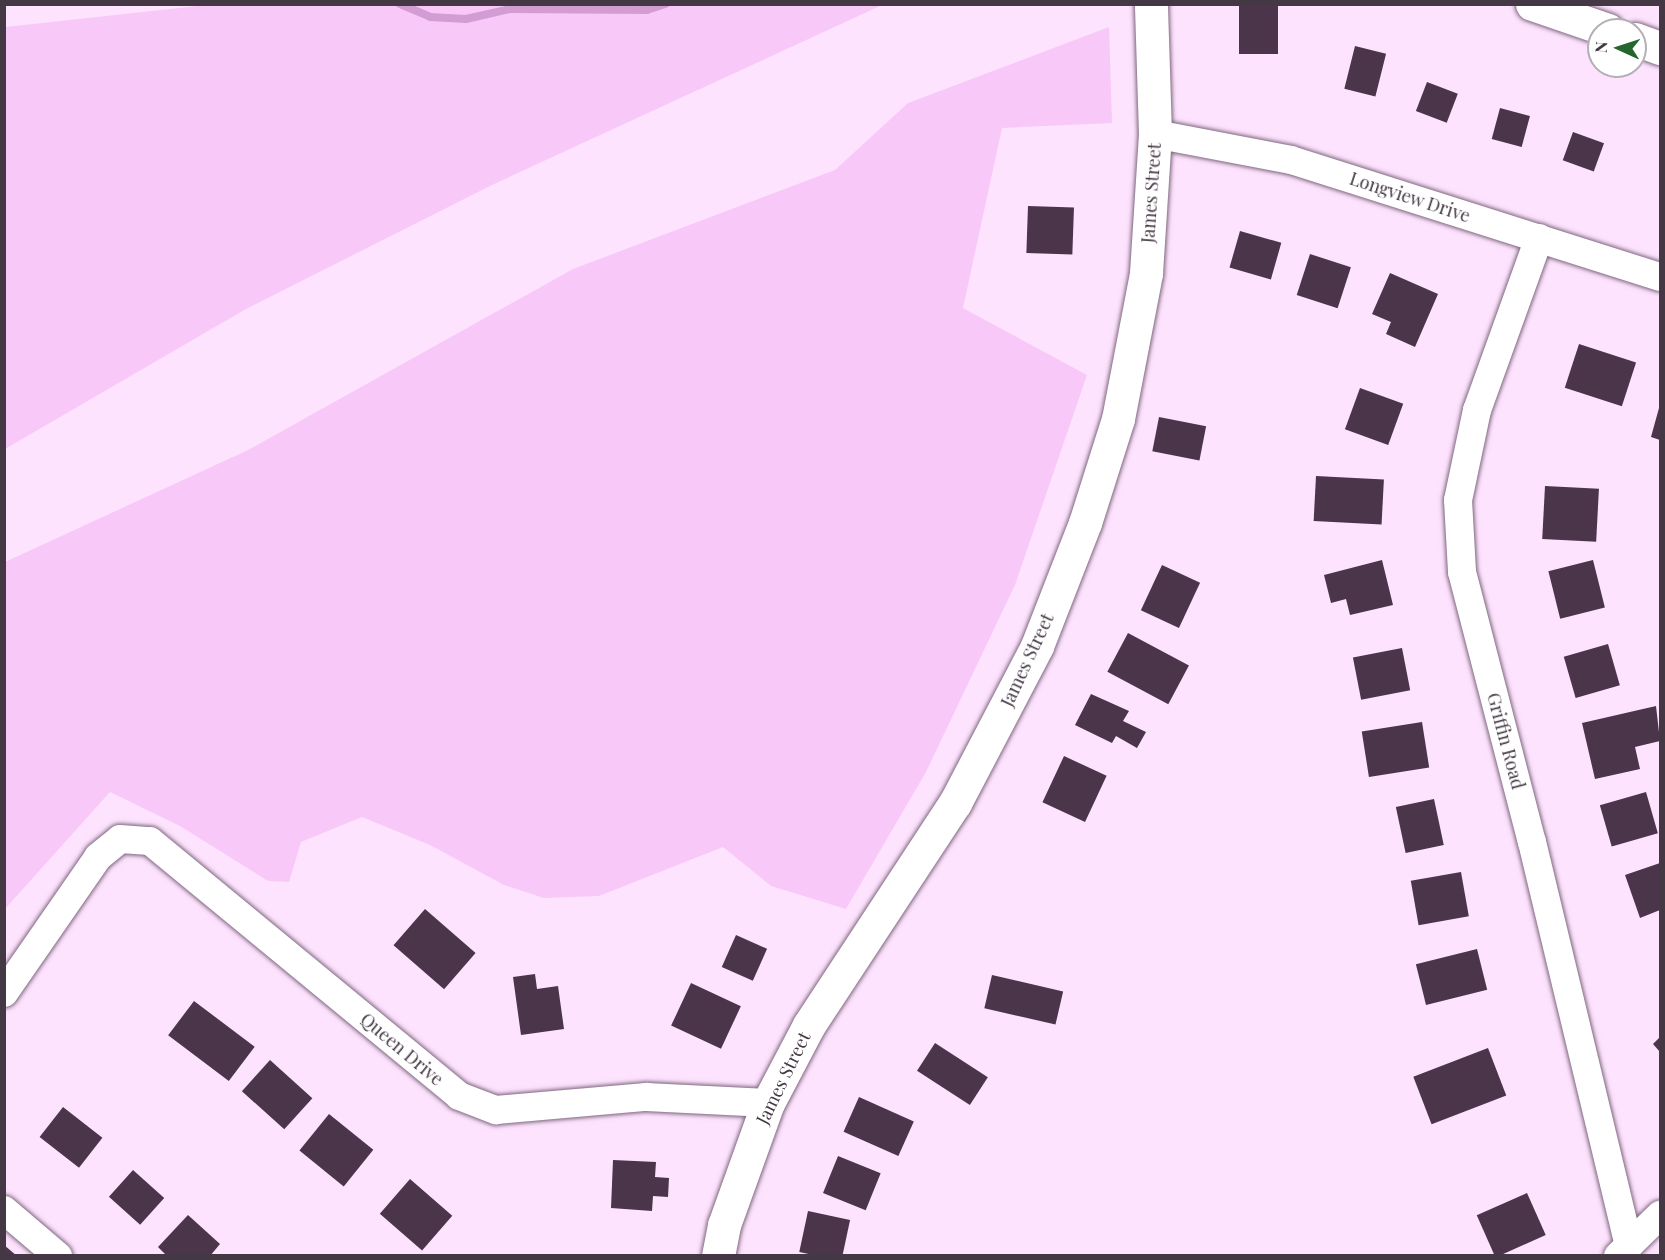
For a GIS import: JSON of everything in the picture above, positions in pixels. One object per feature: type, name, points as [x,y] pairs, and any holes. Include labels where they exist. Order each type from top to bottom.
[{"type":"street","name":"James Street","points":[[718,1256],[724,1225],[768,1103],[808,1025],[955,803],[1037,646],[1084,523],[1118,419],[1146,273],[1155,134],[1151,4]]},
{"type":"street","points":[[1532,4],[1587,23]]},
{"type":"street","name":"Longview Drive","points":[[1155,134],[1291,160],[1660,277]]},
{"type":"street","name":"Griffin Road","points":[[1539,238],[1477,410],[1458,500],[1462,572],[1532,842],[1624,1251]]},
{"type":"street","name":"Queen Drive","points":[[4,993],[98,858],[120,840],[150,841],[459,1095],[496,1110],[646,1097],[768,1103]]},
{"type":"street","points":[[4,1210],[58,1256]]},
{"type":"street","points":[[1624,1251],[1660,1215]]},
{"type":"shaded area","points":[[216,4],[882,5],[492,185],[246,309],[5,449],[5,27]]},
{"type":"shaded area","points":[[1109,27],[1112,123],[1002,128],[963,308],[1087,375],[1015,585],[926,772],[846,909],[771,886],[723,847],[599,896],[544,898],[504,885],[430,845],[362,817],[301,842],[289,882],[268,881],[180,826],[110,792],[5,909],[5,562],[248,450],[573,269],[835,170],[908,103]]},
{"type":"building","points":[[1239,4],[1278,4],[1278,54],[1239,54]]},
{"type":"building","points":[[1355,46],[1386,54],[1375,96],[1344,89]]},
{"type":"building","points":[[1427,82],[1458,94],[1447,123],[1416,111]]},
{"type":"building","points":[[1500,108],[1530,116],[1522,147],[1492,139]]},
{"type":"building","points":[[1573,132],[1604,143],[1594,171],[1563,160]]},
{"type":"building","points":[[1028,206],[1074,208],[1072,255],[1026,253]]},
{"type":"building","points":[[1240,231],[1281,243],[1271,279],[1230,268]]},
{"type":"building","points":[[1310,254],[1351,267],[1338,308],[1297,295]]},
{"type":"building","points":[[1390,273],[1438,294],[1415,347],[1386,334],[1391,322],[1372,314]]},
{"type":"building","points":[[1579,344],[1636,363],[1622,406],[1565,388]]},
{"type":"building","points":[[1360,388],[1403,404],[1388,445],[1345,429]]},
{"type":"building","points":[[1660,409],[1660,440],[1651,437]]},
{"type":"building","points":[[1159,417],[1206,426],[1199,461],[1152,451]]},
{"type":"building","points":[[1316,476],[1384,480],[1382,524],[1314,521]]},
{"type":"building","points":[[1545,486],[1599,489],[1596,542],[1542,539]]},
{"type":"building","points":[[1382,560],[1393,605],[1350,615],[1346,599],[1331,603],[1324,575]]},
{"type":"building","points":[[1593,560],[1605,608],[1560,619],[1548,571]]},
{"type":"building","points":[[1162,565],[1200,583],[1179,628],[1141,610]]},
{"type":"building","points":[[1128,633],[1189,665],[1168,704],[1107,672]]},
{"type":"building","points":[[1608,644],[1620,685],[1576,698],[1564,657]]},
{"type":"building","points":[[1402,648],[1410,690],[1361,700],[1353,658]]},
{"type":"building","points":[[1091,694],[1129,711],[1123,721],[1146,732],[1137,748],[1116,736],[1112,743],[1075,725]]},
{"type":"building","points":[[1656,706],[1660,741],[1635,747],[1640,769],[1595,779],[1582,723]]},
{"type":"building","points":[[1422,722],[1429,767],[1369,777],[1362,732]]},
{"type":"building","points":[[1064,756],[1107,776],[1085,822],[1042,802]]},
{"type":"building","points":[[1646,792],[1658,833],[1612,847],[1600,805]]},
{"type":"building","points":[[1434,799],[1444,845],[1406,853],[1396,807]]},
{"type":"building","points":[[1660,863],[1660,910],[1640,918],[1625,875]]},
{"type":"building","points":[[1461,872],[1469,916],[1419,925],[1411,881]]},
{"type":"building","points":[[425,909],[476,953],[444,989],[394,945]]},
{"type":"building","points":[[736,935],[767,949],[753,981],[722,967]]},
{"type":"building","points":[[1477,949],[1487,990],[1426,1005],[1416,964]]},
{"type":"building","points":[[535,974],[537,989],[558,986],[564,1029],[521,1035],[513,977]]},
{"type":"building","points":[[992,975],[1063,991],[1055,1025],[984,1008]]},
{"type":"building","points":[[691,983],[741,1006],[721,1049],[671,1026]]},
{"type":"building","points":[[194,1001],[255,1047],[229,1081],[168,1035]]},
{"type":"building","points":[[1660,1037],[1660,1052],[1653,1044]]},
{"type":"building","points":[[935,1043],[988,1077],[970,1105],[917,1071]]},
{"type":"building","points":[[1488,1048],[1506,1096],[1432,1124],[1413,1077]]},
{"type":"building","points":[[270,1060],[312,1098],[284,1129],[242,1091]]},
{"type":"building","points":[[859,1097],[914,1121],[898,1156],[844,1132]]},
{"type":"building","points":[[63,1107],[102,1138],[79,1168],[40,1137]]},
{"type":"building","points":[[329,1114],[373,1150],[344,1186],[299,1151]]},
{"type":"building","points":[[838,1156],[881,1173],[866,1210],[823,1193]]},
{"type":"building","points":[[613,1160],[656,1162],[655,1177],[669,1178],[668,1197],[653,1196],[652,1211],[611,1208]]},
{"type":"building","points":[[133,1170],[164,1198],[140,1225],[109,1197]]},
{"type":"building","points":[[410,1179],[452,1216],[422,1250],[380,1214]]},
{"type":"building","points":[[1527,1193],[1546,1235],[1495,1256],[1477,1215]]},
{"type":"building","points":[[808,1211],[850,1220],[842,1256],[818,1256],[799,1252]]},
{"type":"building","points":[[188,1215],[220,1244],[210,1256],[167,1256],[158,1247]]},
{"type":"building","points":[[4,1245],[17,1256],[4,1256]]},
{"type":"waterway","points":[[400,4],[430,17],[466,19],[510,9],[647,10],[666,4]]}]
